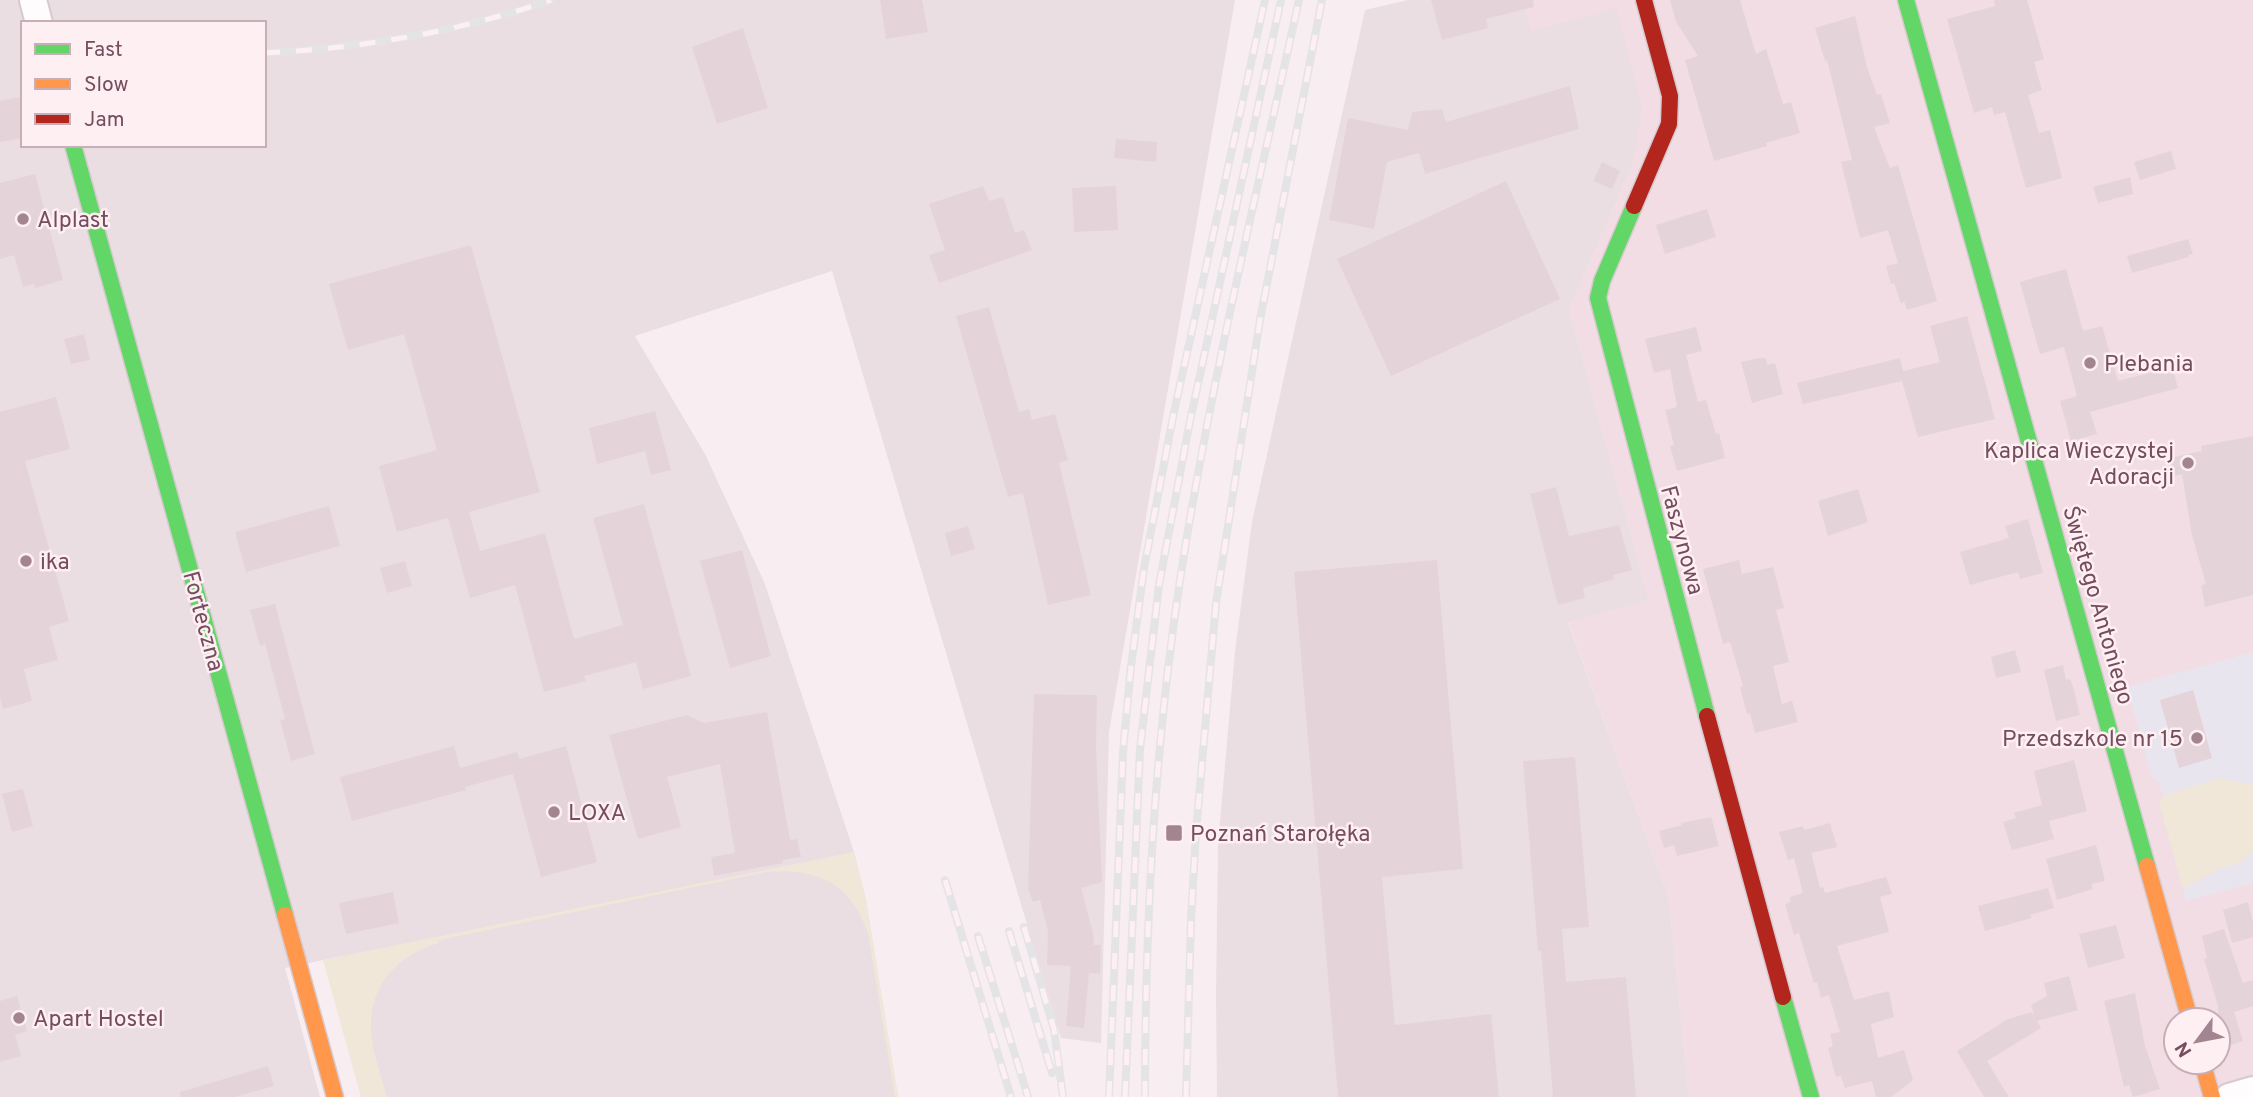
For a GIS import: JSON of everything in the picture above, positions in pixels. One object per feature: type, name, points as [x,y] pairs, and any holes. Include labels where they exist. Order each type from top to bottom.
[{"type":"street","points":[[33,0],[38,21]]},
{"type":"street","name":"Faszynowa","points":[[1643,0],[1670,96],[1668,124],[1602,281],[1598,298],[1602,323],[1756,901],[1811,1097]]},
{"type":"street","name":"Świętego Antoniego","points":[[1906,0],[2186,1006]]},
{"type":"street","name":"Forteczna","points":[[74,147],[335,1097]]},
{"type":"street","points":[[2206,1076],[2212,1097]]},
{"type":"street","points":[[2229,1097],[2253,1090]]},
{"type":"shaded area","points":[[0,0],[1235,0],[1109,732],[1101,1043],[1061,1038],[832,271],[635,336],[705,454],[765,584],[854,852],[866,900],[898,1097],[380,1097],[342,956],[285,968],[320,1097],[0,1097]]},
{"type":"shaded area","points":[[1408,0],[1522,0],[1531,31],[1616,8],[1642,106],[1633,164],[1569,309],[1649,600],[1568,622],[1669,899],[1689,1097],[1217,1097],[1218,845],[1235,651],[1252,522],[1365,10]]},
{"type":"shaded area","points":[[1522,0],[2253,0],[2253,1097],[1689,1097],[1669,899],[1568,621],[1649,600],[1569,309],[1633,164],[1530,32]]},
{"type":"shaded area","name":"Przedszkole nr 15","points":[[2253,652],[2253,883],[2186,901],[2159,803],[2163,796],[2158,782],[2152,778],[2127,687]]},
{"type":"shaded area","points":[[2220,778],[2253,785],[2253,851],[2242,862],[2221,868],[2183,889],[2159,803],[2163,796]]},
{"type":"shaded area","points":[[854,852],[866,900],[898,1097],[895,1097],[868,933],[861,916],[841,890],[829,882],[801,872],[784,871],[766,872],[439,940],[439,943],[399,963],[381,985],[375,999],[371,1029],[387,1097],[361,1097],[323,960]]},
{"type":"building","points":[[880,0],[922,0],[928,32],[886,39]]},
{"type":"building","points":[[1431,0],[1533,0],[1534,7],[1486,19],[1488,28],[1442,40]]},
{"type":"building","points":[[1670,0],[1740,0],[1756,54],[1766,49],[1783,104],[1791,102],[1800,133],[1766,143],[1767,146],[1714,161],[1685,60],[1698,56],[1676,22]]},
{"type":"building","points":[[1994,0],[2027,0],[2044,59],[2034,62],[2042,90],[2028,95],[2039,133],[2050,130],[2062,178],[2026,188],[2005,112],[1994,115],[1992,107],[1974,113],[1947,19],[1995,6]]},
{"type":"building","points":[[1855,16],[1867,67],[1877,95],[1881,94],[1890,123],[1874,127],[1890,168],[1898,165],[1937,301],[1907,310],[1904,301],[1901,304],[1894,283],[1891,284],[1886,266],[1898,263],[1888,230],[1860,238],[1841,162],[1852,160],[1827,60],[1825,61],[1815,28]]},
{"type":"building","points":[[743,28],[768,108],[717,124],[692,47]]},
{"type":"building","points":[[1570,86],[1579,129],[1425,174],[1419,153],[1387,162],[1374,229],[1329,220],[1348,118],[1408,130],[1412,112],[1442,109],[1446,122]]},
{"type":"building","points":[[19,97],[21,138],[0,142],[0,101]]},
{"type":"building","points":[[1116,139],[1157,142],[1156,162],[1114,158]]},
{"type":"building","points":[[2171,151],[2176,169],[2140,180],[2134,162]]},
{"type":"building","points":[[1602,162],[1620,171],[1612,189],[1593,181]]},
{"type":"building","name":"Alplast","points":[[35,174],[63,280],[35,288],[34,284],[23,287],[14,255],[0,259],[0,183]]},
{"type":"building","points":[[2130,177],[2133,194],[2098,203],[2093,187]]},
{"type":"building","points":[[1506,181],[1560,299],[1391,376],[1337,259]]},
{"type":"building","points":[[983,186],[989,201],[1003,197],[1015,233],[1024,230],[1032,250],[939,283],[929,255],[945,250],[929,204]]},
{"type":"building","points":[[1116,186],[1118,230],[1074,232],[1072,188]]},
{"type":"building","points":[[1707,209],[1716,237],[1665,254],[1656,225]]},
{"type":"building","points":[[2188,239],[2193,254],[2188,255],[2189,257],[2132,273],[2127,256]]},
{"type":"building","points":[[471,245],[540,492],[469,512],[480,551],[545,533],[574,639],[623,625],[593,518],[644,504],[691,676],[643,689],[636,662],[584,676],[586,681],[544,692],[515,585],[470,598],[448,518],[397,532],[379,466],[437,450],[404,334],[348,350],[329,284]]},
{"type":"building","points":[[2066,269],[2083,331],[2102,326],[2118,381],[2172,367],[2178,388],[2090,412],[2097,434],[2071,441],[2060,401],[2077,396],[2064,347],[2040,354],[2020,282]]},
{"type":"building","points":[[989,307],[1019,412],[1029,409],[1032,420],[1055,414],[1068,460],[1059,463],[1091,595],[1048,605],[1023,493],[1008,497],[956,316]]},
{"type":"building","points":[[1967,316],[1995,419],[1918,437],[1902,381],[1803,404],[1797,383],[1900,358],[1903,371],[1940,362],[1930,326]]},
{"type":"building","points":[[1696,327],[1702,351],[1686,355],[1698,402],[1706,400],[1725,458],[1677,471],[1665,410],[1677,407],[1670,369],[1654,373],[1645,339]]},
{"type":"building","points":[[84,334],[90,360],[71,364],[64,339]]},
{"type":"building","points":[[1766,358],[1767,365],[1775,363],[1783,394],[1752,403],[1741,362]]},
{"type":"building","points":[[56,397],[70,449],[25,461],[69,621],[49,627],[58,660],[24,669],[32,701],[3,709],[0,697],[0,412]]},
{"type":"building","points":[[655,411],[671,470],[651,475],[645,451],[597,464],[589,428]]},
{"type":"building","points":[[2253,436],[2253,595],[2205,607],[2201,585],[2206,584],[2192,535],[2182,474],[2174,476],[2170,458],[2202,451],[2201,446]]},
{"type":"building","points":[[1556,487],[1569,536],[1619,525],[1632,570],[1613,575],[1614,579],[1583,588],[1585,598],[1558,605],[1530,494]]},
{"type":"building","points":[[1858,489],[1868,522],[1828,536],[1818,501]]},
{"type":"building","points":[[329,506],[340,546],[246,572],[235,532]]},
{"type":"building","points":[[2028,519],[2043,573],[2020,579],[2018,572],[1970,585],[1960,552],[2009,538],[2005,526]]},
{"type":"building","points":[[968,526],[975,549],[951,556],[945,533]]},
{"type":"building","points":[[742,550],[771,656],[730,668],[700,561]]},
{"type":"building","points":[[1437,560],[1463,869],[1382,877],[1395,1025],[1491,1014],[1499,1097],[1338,1097],[1294,572]]},
{"type":"building","points":[[1739,560],[1742,574],[1773,567],[1784,608],[1776,610],[1789,662],[1773,666],[1782,704],[1792,701],[1798,722],[1755,733],[1750,714],[1747,714],[1740,687],[1743,686],[1730,642],[1723,644],[1703,569]]},
{"type":"building","points":[[405,561],[412,586],[387,593],[380,568]]},
{"type":"building","points":[[275,604],[315,754],[291,761],[280,720],[285,719],[265,644],[260,646],[250,610]]},
{"type":"building","points":[[2015,650],[2021,672],[1996,678],[1991,657]]},
{"type":"building","points":[[2063,665],[2066,680],[2070,679],[2074,690],[2080,715],[2056,721],[2044,670]]},
{"type":"building","points":[[2193,690],[2212,758],[2179,768],[2160,700]]},
{"type":"building","points":[[1034,694],[1097,695],[1096,748],[1102,882],[1081,888],[1094,945],[1101,945],[1100,974],[1089,973],[1084,1028],[1066,1026],[1071,966],[1047,965],[1048,931],[1040,900],[1033,902],[1028,889]]},
{"type":"building","points":[[767,712],[790,840],[797,839],[801,857],[714,876],[711,857],[735,853],[720,764],[667,777],[681,827],[638,839],[609,735],[687,715],[704,723]]},
{"type":"building","points":[[454,746],[460,768],[517,752],[519,759],[566,746],[597,862],[541,877],[513,774],[465,787],[466,790],[352,821],[340,777]]},
{"type":"building","points":[[1575,757],[1589,927],[1562,929],[1566,982],[1626,977],[1636,1097],[1553,1097],[1523,761]]},
{"type":"building","points":[[2074,760],[2087,811],[2049,821],[2054,839],[2012,850],[2003,822],[2016,818],[2014,813],[2042,805],[2034,771]]},
{"type":"building","points":[[23,789],[33,826],[12,832],[2,794]]},
{"type":"building","points":[[1711,817],[1719,846],[1677,856],[1674,845],[1664,848],[1659,831]]},
{"type":"building","points":[[1830,823],[1837,847],[1811,853],[1820,888],[1823,887],[1825,893],[1886,877],[1892,894],[1880,897],[1889,932],[1837,946],[1854,1000],[1889,991],[1894,1017],[1871,1024],[1878,1058],[1904,1050],[1913,1080],[1891,1097],[1876,1097],[1872,1081],[1845,1088],[1841,1076],[1836,1077],[1828,1048],[1833,1046],[1830,1034],[1840,1032],[1829,995],[1821,998],[1817,982],[1814,983],[1799,933],[1794,935],[1785,904],[1791,902],[1790,897],[1803,893],[1794,858],[1788,860],[1779,832],[1803,826],[1804,830]]},
{"type":"building","points":[[2096,845],[2105,881],[2091,884],[2093,889],[2057,900],[2046,859]]},
{"type":"building","points":[[2048,888],[2054,908],[2030,915],[2032,918],[1985,931],[1978,906]]},
{"type":"building","points":[[393,892],[399,923],[346,934],[339,903]]},
{"type":"building","points":[[2248,902],[2253,922],[2253,937],[2232,943],[2223,910]]},
{"type":"building","points":[[2116,925],[2125,958],[2088,968],[2079,934]]},
{"type":"building","points":[[2224,929],[2243,983],[2253,980],[2253,1006],[2234,1012],[2243,1041],[2232,1045],[2232,1006],[2218,1006],[2204,959],[2207,958],[2202,936]]},
{"type":"building","points":[[2069,976],[2078,1010],[2037,1021],[2041,1028],[1987,1061],[2009,1097],[1984,1097],[1957,1051],[2008,1019],[2032,1012],[2035,1018],[2031,1005],[2047,996],[2044,983]]},
{"type":"building","points":[[2135,993],[2145,1046],[2160,1089],[2133,1097],[2129,1085],[2124,1087],[2104,1001]]},
{"type":"building","points":[[17,996],[27,1031],[15,1035],[21,1056],[0,1062],[0,1001]]},
{"type":"building","points":[[268,1066],[274,1086],[235,1097],[181,1097],[180,1092]]},
{"type":"railway","points":[[266,53],[410,37],[481,21],[551,0]]},
{"type":"railway","points":[[1109,1097],[1123,752],[1144,568],[1174,412],[1265,0]]},
{"type":"railway","points":[[1125,1097],[1140,749],[1159,585],[1190,421],[1281,0]]},
{"type":"railway","points":[[1145,1097],[1149,902],[1171,644],[1205,434],[1299,0]]},
{"type":"railway","points":[[1186,1097],[1196,832],[1216,603],[1260,320],[1322,0]]},
{"type":"railway","points":[[945,880],[1011,1097]]},
{"type":"railway","points":[[1024,927],[1054,1029],[1063,1097]]},
{"type":"railway","points":[[1009,931],[1052,1073]]},
{"type":"railway","points":[[978,936],[1028,1097]]},
{"type":"traffic: fast","points":[[1906,0],[2147,866]]},
{"type":"traffic: fast","points":[[74,147],[285,915]]},
{"type":"traffic: fast","points":[[1634,206],[1602,281],[1598,298],[1707,716]]},
{"type":"traffic: fast","points":[[1783,997],[1811,1097]]},
{"type":"traffic: slow","points":[[2147,866],[2186,1006]]},
{"type":"traffic: slow","points":[[285,915],[335,1097]]},
{"type":"traffic: slow","points":[[2206,1076],[2212,1097]]},
{"type":"traffic: jam","points":[[1634,206],[1669,124],[1670,96],[1644,0]]},
{"type":"traffic: jam","points":[[1707,716],[1783,997]]},
{"type":"place","name":"Alplast","points":[[23,219]]},
{"type":"place","name":"Plebania","points":[[2090,363]]},
{"type":"place","name":"Kaplica Wieczystej Adoracji","points":[[2188,463]]},
{"type":"place","name":"ika","points":[[26,561]]},
{"type":"place","name":"Przedszkole nr 15","points":[[2197,738]]},
{"type":"place","name":"LOXA","points":[[554,812]]},
{"type":"place","name":"Poznań Starołęka","points":[[1174,833]]},
{"type":"place","name":"Apart Hostel","points":[[19,1018]]}]
